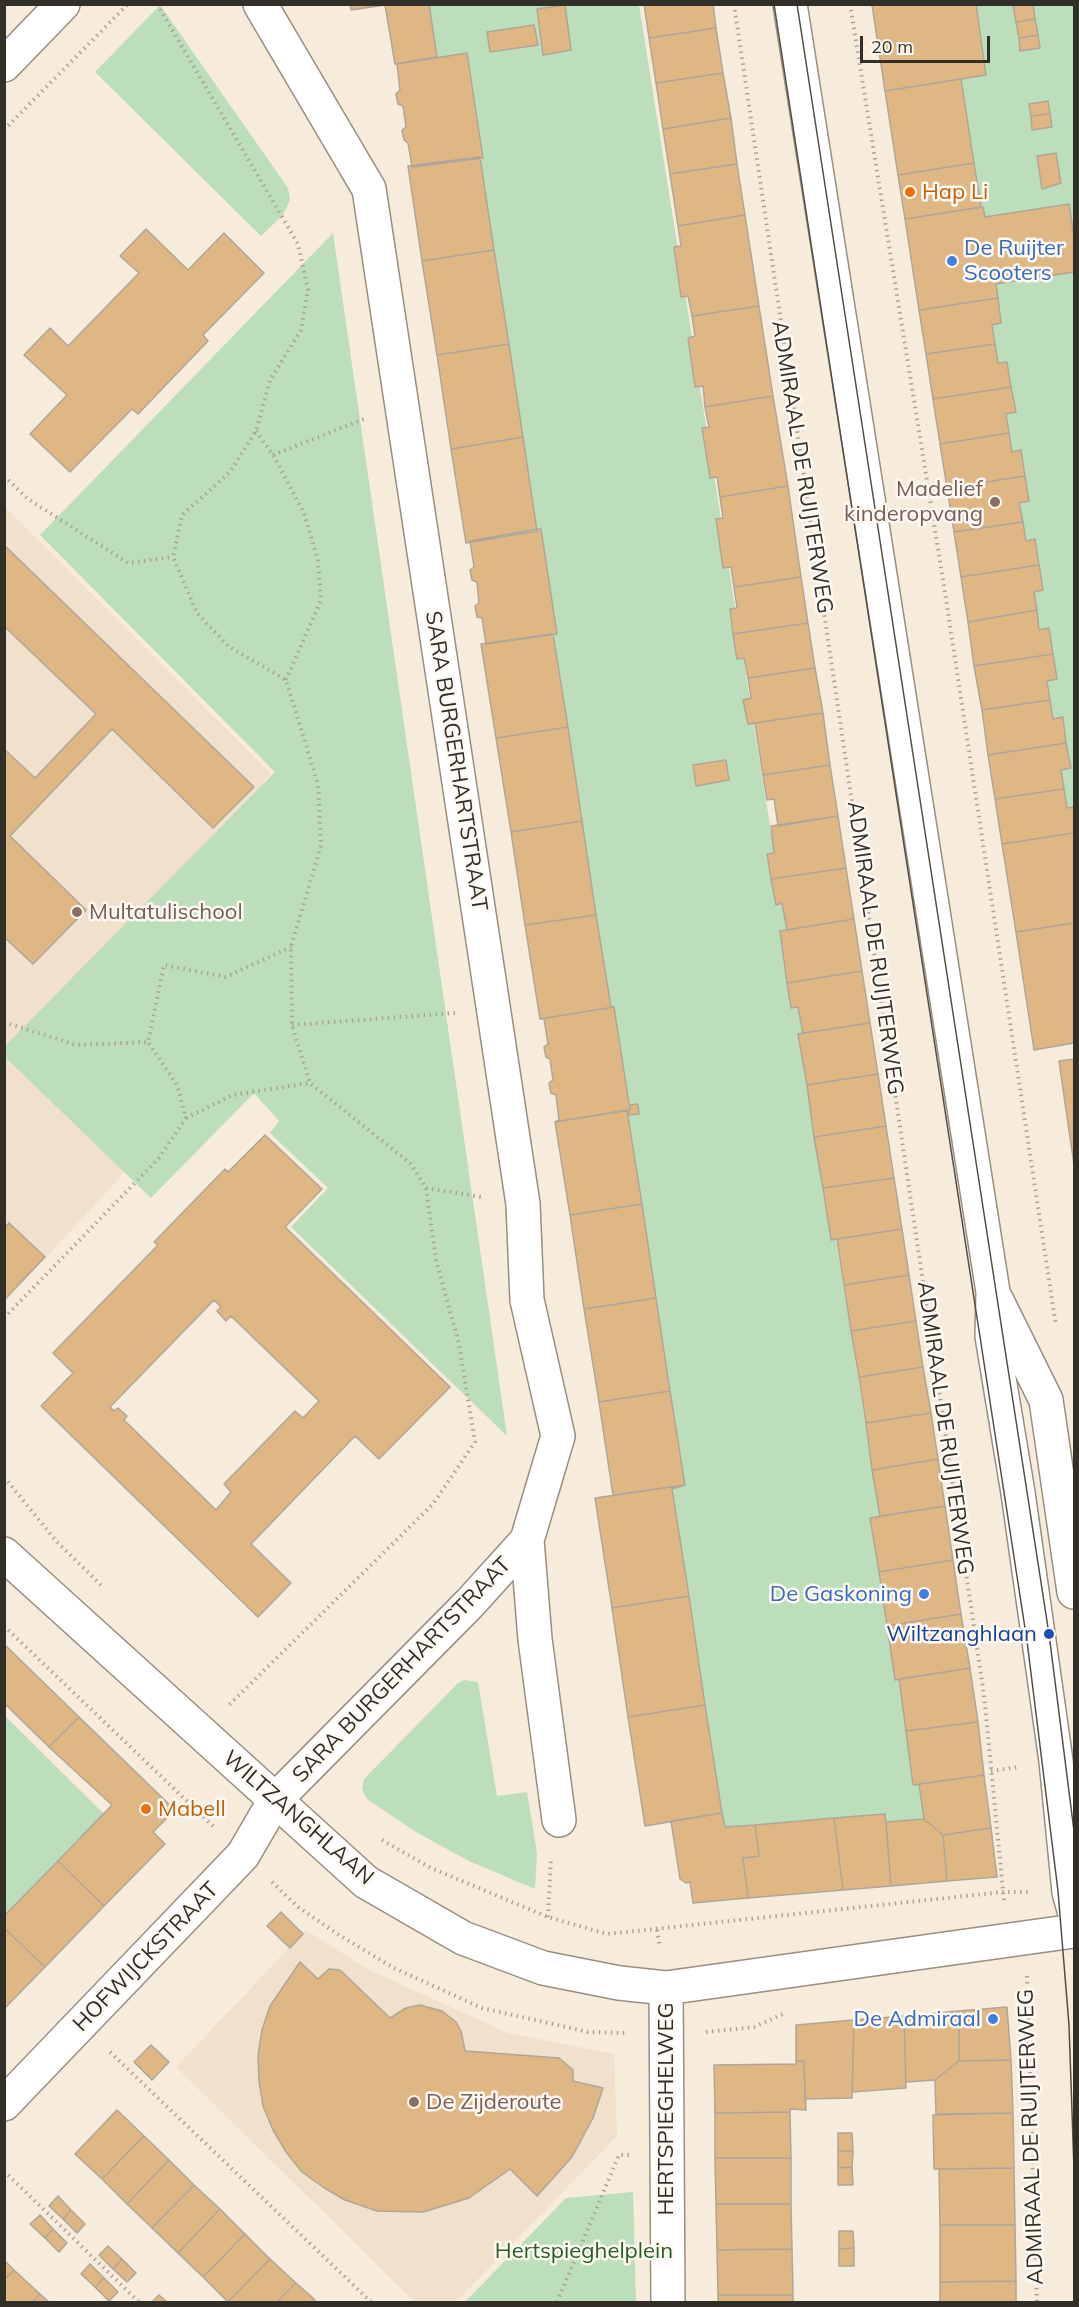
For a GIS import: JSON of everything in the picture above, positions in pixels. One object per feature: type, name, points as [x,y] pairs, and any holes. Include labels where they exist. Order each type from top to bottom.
[{"type":"street","points":[[4,65],[63,4]]},
{"type":"street","name":"SARA BURGERHARTSTRAAT","points":[[260,4],[369,189],[523,1204],[527,1300],[558,1436],[527,1540],[535,1639],[559,1820]]},
{"type":"street","points":[[790,4],[993,1292],[992,1336],[1018,1493],[1056,1761],[1069,1892],[1074,1910]]},
{"type":"street","points":[[993,1292],[1046,1400],[1074,1584]]},
{"type":"street","name":"SARA BURGERHARTSTRAAT","points":[[275,1800],[470,1603],[527,1540]]},
{"type":"street","name":"WILTZANGHLAAN","points":[[4,1554],[366,1882],[463,1938],[543,1968],[619,1983],[666,1988],[1074,1931]]},
{"type":"street","name":"HOFWIJCKSTRAAT","points":[[4,2104],[243,1854],[275,1800]]},
{"type":"street","name":"HERTSPIEGHELWEG","points":[[666,1988],[668,2302]]},
{"type":"path","points":[[4,130],[128,4]]},
{"type":"path","points":[[158,4],[298,244],[308,290],[301,330],[270,380],[255,431],[230,472],[182,515],[173,557],[197,613],[228,646],[286,680]]},
{"type":"path","name":"ADMIRAAL DE RUIJTERWEG","points":[[734,4],[984,1695],[1003,1892]]},
{"type":"path","points":[[850,4],[944,586],[1056,1327]]},
{"type":"path","points":[[273,455],[401,405]]},
{"type":"path","points":[[219,1700],[227,1708],[433,1504],[475,1442],[459,1344],[436,1260],[426,1188],[411,1164],[310,1083],[292,1025],[291,947],[321,845],[318,784],[286,680],[321,600],[319,571],[304,513],[273,455],[255,431]]},
{"type":"path","points":[[4,476],[28,499],[128,563],[173,557]]},
{"type":"path","points":[[186,1118],[177,1085],[148,1042],[164,965],[226,977],[291,947]]},
{"type":"path","points":[[292,1025],[494,1011]]},
{"type":"path","points":[[4,1022],[76,1045],[148,1042]]},
{"type":"path","points":[[4,1318],[159,1158],[186,1118],[233,1095],[310,1083]]},
{"type":"path","points":[[426,1188],[523,1204]]},
{"type":"path","points":[[4,1477],[57,1542],[108,1592]]},
{"type":"path","points":[[548,1917],[552,1844],[559,1820]]},
{"type":"path","name":"WILTZANGHLAAN","points":[[377,1838],[431,1868],[548,1917],[607,1934],[1003,1892]]},
{"type":"path","name":"ADMIRAAL DE RUIJTERWEG","points":[[1026,1972],[1037,2302]]},
{"type":"path","points":[[82,2025],[371,2302]]},
{"type":"path","points":[[557,2302],[619,2155],[667,2155]]},
{"type":"path","points":[[4,2171],[140,2302]]},
{"type":"shaded area","name":"Multatulischool","points":[[4,506],[271,774],[29,1050],[137,1159],[5,1302]]},
{"type":"shaded area","name":"De Zijderoute","points":[[306,1930],[367,1969],[508,2033],[614,2054],[617,2136],[456,2302],[415,2302],[176,2067]]},
{"type":"green space","points":[[160,5],[288,188],[290,200],[283,215],[261,236],[95,72]]},
{"type":"green space","points":[[427,5],[639,5],[932,1841],[710,1858]]},
{"type":"green space","points":[[922,5],[1074,5],[1074,972]]},
{"type":"green space","points":[[333,233],[507,1436],[291,1227],[328,1188],[270,1133],[279,1121],[254,1093],[151,1198],[5,1057],[5,1046],[275,772],[40,535]]},
{"type":"green space","points":[[464,1680],[478,1682],[497,1796],[527,1792],[537,1853],[535,1889],[469,1861],[416,1832],[367,1799],[362,1789],[364,1779],[458,1683]]},
{"type":"green space","points":[[4,1715],[104,1814],[4,1916]]},
{"type":"green space","name":"Hertspieghelplein","points":[[633,2192],[636,2302],[465,2302],[566,2198]]},
{"type":"building","points":[[350,4],[429,4],[437,57],[395,64],[385,5],[351,10]]},
{"type":"building","points":[[644,4],[713,4],[716,28],[649,38]]},
{"type":"building","points":[[976,4],[986,75],[885,91],[872,5]]},
{"type":"building","points":[[1033,4],[1035,19],[1016,22],[1013,6]]},
{"type":"building","points":[[565,5],[571,50],[543,55],[537,9]]},
{"type":"building","points":[[1035,19],[1038,35],[1019,38],[1016,22]]},
{"type":"building","points":[[534,25],[538,45],[490,52],[487,32]]},
{"type":"building","points":[[716,28],[723,73],[656,83],[649,38]]},
{"type":"building","points":[[1038,35],[1040,48],[1020,51],[1019,38]]},
{"type":"building","points":[[467,53],[483,158],[412,167],[408,143],[404,140],[402,130],[406,127],[403,106],[398,104],[396,94],[400,90],[397,64]]},
{"type":"building","points":[[723,73],[731,118],[663,129],[656,83]]},
{"type":"building","points":[[961,79],[974,163],[898,175],[885,91]]},
{"type":"building","points":[[1048,101],[1050,114],[1031,116],[1029,104]]},
{"type":"building","points":[[1050,114],[1052,127],[1032,130],[1031,116]]},
{"type":"building","points":[[731,118],[737,164],[670,174],[663,129]]},
{"type":"building","points":[[1056,153],[1061,183],[1042,189],[1037,156]]},
{"type":"building","points":[[480,157],[494,250],[422,261],[408,166]]},
{"type":"building","points":[[974,163],[981,207],[905,219],[898,175]]},
{"type":"building","points":[[737,164],[745,215],[678,226],[670,174]]},
{"type":"building","points":[[1069,204],[1074,237],[1074,272],[996,284],[998,298],[919,310],[905,219],[983,207],[985,217]]},
{"type":"building","points":[[745,215],[759,306],[692,316],[688,296],[681,297],[674,247],[681,246],[678,226]]},
{"type":"building","points":[[146,229],[188,270],[224,233],[264,273],[203,335],[208,341],[138,414],[132,409],[70,472],[30,434],[67,395],[24,355],[50,328],[68,346],[139,273],[120,256]]},
{"type":"building","points":[[494,250],[509,344],[437,355],[422,261]]},
{"type":"building","points":[[998,298],[1001,323],[992,325],[995,344],[926,354],[919,310]]},
{"type":"building","points":[[759,306],[773,396],[705,407],[703,386],[695,387],[688,338],[695,336],[692,316]]},
{"type":"building","points":[[509,344],[523,437],[451,449],[437,355]]},
{"type":"building","points":[[995,344],[998,363],[1007,362],[1011,387],[933,399],[926,354]]},
{"type":"building","points":[[1011,387],[1016,412],[1006,414],[1009,433],[940,444],[933,399]]},
{"type":"building","points":[[773,396],[788,486],[720,497],[717,477],[710,478],[702,428],[709,427],[705,407]]},
{"type":"building","points":[[1009,433],[1012,452],[1021,450],[1025,476],[947,488],[940,444]]},
{"type":"building","points":[[523,437],[537,531],[466,543],[451,449]]},
{"type":"building","points":[[1025,476],[1029,501],[1019,503],[1023,522],[954,532],[947,488]]},
{"type":"building","points":[[788,486],[801,577],[734,587],[731,567],[723,568],[716,519],[723,518],[720,497]]},
{"type":"building","points":[[1023,522],[1026,541],[1035,539],[1039,565],[961,577],[954,532]]},
{"type":"building","points":[[541,529],[557,634],[486,644],[482,618],[477,617],[475,606],[479,603],[477,582],[472,580],[470,570],[474,567],[470,541]]},
{"type":"building","points":[[4,545],[254,787],[213,828],[112,729],[10,836],[86,910],[33,964],[4,937],[4,749],[35,778],[96,714],[4,626]]},
{"type":"building","points":[[1039,565],[1043,590],[1034,592],[1037,610],[968,622],[961,577]]},
{"type":"building","points":[[801,577],[808,623],[733,634],[730,609],[737,608],[734,587]]},
{"type":"building","points":[[1037,610],[1039,630],[1049,628],[1053,654],[974,666],[968,622]]},
{"type":"building","points":[[808,623],[815,668],[748,678],[744,658],[737,659],[733,634]]},
{"type":"building","points":[[553,634],[568,727],[496,738],[481,644]]},
{"type":"building","points":[[1053,654],[1057,679],[1047,681],[1050,700],[982,710],[974,666]]},
{"type":"building","points":[[815,668],[823,713],[748,724],[743,700],[751,698],[748,678]]},
{"type":"building","points":[[1050,700],[1053,719],[1063,717],[1066,743],[988,755],[982,710]]},
{"type":"building","points":[[823,713],[830,765],[763,775],[755,723]]},
{"type":"building","points":[[568,727],[582,821],[511,832],[496,738]]},
{"type":"building","points":[[1066,743],[1071,768],[1061,770],[1064,789],[995,799],[988,755]]},
{"type":"building","points":[[726,760],[729,780],[696,786],[693,765]]},
{"type":"building","points":[[830,765],[838,816],[778,826],[774,799],[767,800],[763,775]]},
{"type":"building","points":[[1064,789],[1067,808],[1074,807],[1074,833],[1002,844],[995,799]]},
{"type":"building","points":[[838,816],[846,868],[771,879],[767,854],[774,853],[771,826]]},
{"type":"building","points":[[582,821],[596,915],[525,925],[511,832]]},
{"type":"building","points":[[1074,833],[1074,923],[1016,932],[1002,844]]},
{"type":"building","points":[[846,868],[854,919],[787,930],[782,903],[776,905],[771,879]]},
{"type":"building","points":[[596,915],[611,1007],[614,1007],[540,1019],[525,925]]},
{"type":"building","points":[[854,919],[862,971],[787,983],[780,931]]},
{"type":"building","points":[[1074,923],[1074,1043],[1034,1050],[1016,932]]},
{"type":"building","points":[[862,971],[870,1023],[803,1033],[798,1007],[791,1008],[787,983]]},
{"type":"building","points":[[614,1007],[630,1110],[555,1122],[559,1120],[556,1095],[551,1093],[549,1083],[553,1080],[550,1059],[546,1057],[544,1047],[548,1044],[544,1019],[540,1019]]},
{"type":"building","points":[[870,1023],[878,1074],[807,1085],[798,1034]]},
{"type":"building","points":[[1074,1059],[1074,1165],[1059,1061]]},
{"type":"building","points":[[878,1074],[886,1126],[814,1137],[807,1085]]},
{"type":"building","points":[[638,1104],[639,1114],[628,1115],[630,1105]]},
{"type":"building","points":[[627,1110],[642,1204],[570,1215],[555,1122]]},
{"type":"building","points":[[886,1126],[894,1178],[823,1188],[814,1137]]},
{"type":"building","points":[[265,1135],[322,1189],[285,1227],[450,1387],[379,1459],[355,1436],[251,1544],[291,1583],[258,1617],[41,1406],[73,1373],[53,1353],[158,1245],[154,1242],[225,1169],[228,1172]],"holes":[[[214,1300],[221,1307],[217,1311],[226,1321],[231,1316],[319,1401],[303,1418],[295,1411],[224,1484],[231,1492],[216,1510],[124,1420],[127,1416],[118,1408],[114,1411],[110,1407]]]},
{"type":"building","points":[[894,1178],[902,1229],[831,1240],[823,1188]]},
{"type":"building","points":[[642,1204],[656,1298],[584,1309],[570,1215]]},
{"type":"building","points":[[9,1223],[45,1257],[4,1300],[4,1228]]},
{"type":"building","points":[[902,1229],[909,1275],[844,1285],[837,1239]]},
{"type":"building","points":[[909,1275],[916,1321],[851,1331],[844,1285]]},
{"type":"building","points":[[656,1298],[670,1391],[599,1402],[584,1309]]},
{"type":"building","points":[[916,1321],[923,1367],[859,1377],[851,1331]]},
{"type":"building","points":[[923,1367],[931,1413],[866,1423],[859,1377]]},
{"type":"building","points":[[670,1391],[685,1485],[613,1495],[599,1402]]},
{"type":"building","points":[[931,1413],[938,1459],[872,1470],[866,1423]]},
{"type":"building","points":[[938,1459],[945,1506],[880,1516],[872,1470]]},
{"type":"building","points":[[685,1485],[672,1489],[689,1596],[612,1608],[595,1498]]},
{"type":"building","points":[[945,1506],[953,1560],[879,1572],[870,1518]]},
{"type":"building","points":[[953,1560],[961,1614],[887,1626],[879,1572]]},
{"type":"building","points":[[689,1596],[705,1705],[628,1717],[612,1608]]},
{"type":"building","points":[[961,1614],[970,1668],[895,1680],[887,1626]]},
{"type":"building","points":[[4,1644],[79,1717],[49,1747],[4,1703]]},
{"type":"building","points":[[970,1668],[978,1722],[906,1731],[899,1679]]},
{"type":"building","points":[[705,1705],[722,1813],[645,1826],[628,1717]]},
{"type":"building","points":[[79,1717],[175,1810],[153,1832],[165,1844],[104,1906],[58,1861],[112,1805],[49,1747]]},
{"type":"building","points":[[978,1722],[984,1775],[913,1785],[906,1731]]},
{"type":"building","points":[[984,1775],[991,1828],[943,1835],[924,1819],[919,1784]]},
{"type":"building","points":[[722,1813],[725,1827],[755,1825],[759,1856],[743,1858],[748,1898],[693,1903],[690,1882],[686,1883],[680,1879],[671,1821]]},
{"type":"building","points":[[885,1814],[891,1886],[843,1890],[834,1818]]},
{"type":"building","points":[[834,1818],[843,1890],[748,1898],[743,1858],[759,1856],[755,1825]]},
{"type":"building","points":[[924,1819],[943,1835],[947,1881],[891,1886],[886,1822]]},
{"type":"building","points":[[991,1828],[997,1877],[947,1881],[943,1835]]},
{"type":"building","points":[[58,1861],[104,1906],[45,1967],[4,1928],[4,1916]]},
{"type":"building","points":[[281,1912],[303,1934],[290,1948],[267,1926]]},
{"type":"building","points":[[4,1928],[45,1967],[4,2009]]},
{"type":"building","name":"De Zijderoute","points":[[300,1962],[318,1979],[329,1969],[340,1970],[390,2018],[406,2008],[420,2005],[442,2011],[456,2022],[461,2031],[465,2051],[559,2058],[573,2070],[573,2081],[603,2088],[593,2118],[572,2157],[537,2196],[510,2169],[469,2198],[423,2212],[377,2211],[345,2200],[302,2172],[286,2152],[273,2130],[263,2106],[258,2055],[262,2030],[270,2006]]},
{"type":"building","points":[[1007,2007],[1011,2060],[959,2061],[959,2011]]},
{"type":"building","points":[[959,2011],[959,2061],[935,2080],[906,2082],[904,2016]]},
{"type":"building","points":[[904,2016],[906,2088],[852,2092],[854,2020]]},
{"type":"building","points":[[854,2020],[852,2098],[805,2099],[804,2061],[796,2061],[796,2025]]},
{"type":"building","points":[[151,2045],[169,2062],[152,2080],[134,2062]]},
{"type":"building","points":[[1011,2060],[1013,2113],[936,2114],[935,2080],[959,2061]]},
{"type":"building","points":[[796,2061],[804,2061],[806,2110],[715,2113],[714,2065],[796,2064]]},
{"type":"building","points":[[117,2110],[144,2136],[102,2179],[75,2154]]},
{"type":"building","points":[[790,2112],[791,2158],[715,2158],[715,2113]]},
{"type":"building","points":[[1013,2113],[1014,2168],[934,2169],[933,2115]]},
{"type":"building","points":[[838,2133],[852,2133],[853,2151],[838,2151]]},
{"type":"building","points":[[144,2136],[169,2160],[127,2204],[102,2179]]},
{"type":"building","points":[[838,2151],[853,2151],[852,2167],[838,2168]]},
{"type":"building","points":[[715,2158],[791,2158],[791,2204],[716,2204]]},
{"type":"building","points":[[169,2160],[194,2185],[152,2228],[127,2204]]},
{"type":"building","points":[[852,2167],[853,2185],[838,2185],[838,2168]]},
{"type":"building","points":[[1014,2168],[1015,2225],[940,2225],[939,2169]]},
{"type":"building","points":[[194,2185],[220,2209],[178,2253],[152,2228]]},
{"type":"building","points":[[58,2196],[71,2210],[63,2219],[49,2206]]},
{"type":"building","points":[[716,2204],[791,2204],[792,2249],[717,2250]]},
{"type":"building","points":[[220,2209],[245,2234],[203,2277],[178,2253]]},
{"type":"building","points":[[71,2210],[85,2224],[77,2233],[63,2219]]},
{"type":"building","points":[[40,2215],[53,2229],[45,2238],[30,2224]]},
{"type":"building","points":[[940,2225],[1015,2225],[1016,2281],[940,2282]]},
{"type":"building","points":[[53,2229],[67,2243],[59,2252],[45,2238]]},
{"type":"building","points":[[839,2231],[853,2231],[854,2248],[839,2249]]},
{"type":"building","points":[[245,2234],[270,2259],[228,2302],[203,2277]]},
{"type":"building","points":[[108,2246],[122,2259],[113,2269],[99,2255]]},
{"type":"building","points":[[854,2248],[854,2266],[839,2266],[839,2249]]},
{"type":"building","points":[[792,2249],[793,2295],[718,2295],[717,2250]]},
{"type":"building","points":[[122,2259],[136,2273],[127,2282],[113,2269]]},
{"type":"building","points":[[270,2259],[296,2283],[277,2302],[228,2302]]},
{"type":"building","points":[[4,2260],[14,2270],[4,2280]]},
{"type":"building","points":[[90,2264],[104,2278],[95,2287],[81,2274]]},
{"type":"building","points":[[14,2270],[40,2294],[32,2302],[4,2302],[4,2280]]},
{"type":"building","points":[[104,2278],[118,2292],[109,2301],[95,2287]]},
{"type":"building","points":[[1016,2281],[1016,2302],[940,2302],[940,2282]]},
{"type":"building","points":[[296,2283],[313,2298],[316,2302],[277,2302]]},
{"type":"building","points":[[40,2294],[49,2302],[32,2302]]},
{"type":"building","points":[[159,2295],[167,2302],[152,2302]]},
{"type":"building","points":[[718,2295],[793,2295],[793,2302],[718,2302]]},
{"type":"tram line","points":[[774,4],[1027,1641],[1058,1891],[1069,2025],[1074,2169]]},
{"type":"tram line","points":[[797,4],[1049,1634],[1074,1831]]},
{"type":"place","name":"Hap Li","points":[[910,192]]},
{"type":"place","name":"De Ruijter Scooters","points":[[952,261]]},
{"type":"place","name":"Madelief kinderopvang","points":[[995,502]]},
{"type":"place","name":"Multatulischool","points":[[77,912]]},
{"type":"place","name":"De Gaskoning","points":[[924,1594]]},
{"type":"place","name":"Wiltzanghlaan","points":[[1049,1634]]},
{"type":"place","name":"Mabell","points":[[146,1809]]},
{"type":"place","name":"De Admiraal","points":[[993,2019]]},
{"type":"place","name":"De Zijderoute","points":[[414,2102]]}]
